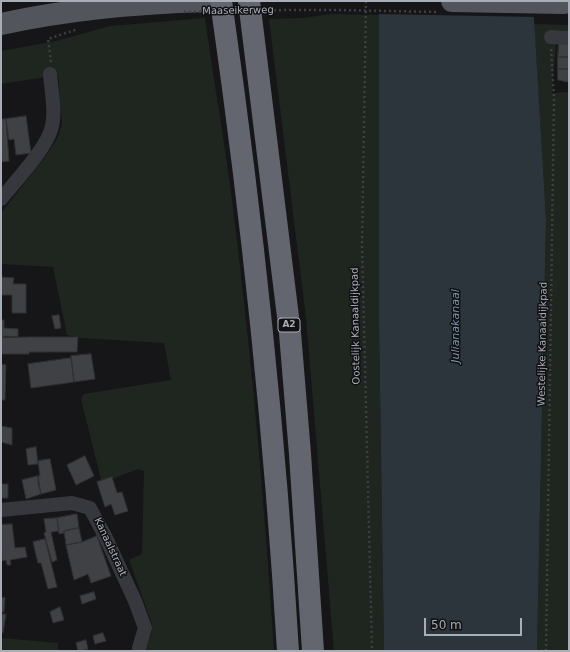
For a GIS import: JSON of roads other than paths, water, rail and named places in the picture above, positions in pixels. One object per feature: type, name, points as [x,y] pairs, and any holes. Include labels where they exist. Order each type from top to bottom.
[{"type":"highway","points":[[221,1],[240,130],[252,236],[274,454],[288,651]]},
{"type":"highway","name":"A2","points":[[249,1],[290,333],[300,454],[313,651]]},
{"type":"main road","name":"Maaseikerweg","points":[[1,24],[44,15],[103,7],[184,7],[207,1]]},
{"type":"main road","points":[[452,1],[566,3]]},
{"type":"street","points":[[551,37],[569,38]]},
{"type":"street","points":[[1,199],[36,156],[52,126],[51,72]]},
{"type":"street","name":"Kanaalstraat","points":[[1,510],[72,503],[90,508],[105,536],[146,628],[139,648]]},
{"type":"water","name":"Julianakanaal","points":[[379,1],[533,1],[546,219],[537,651],[384,651],[379,321]]}]
